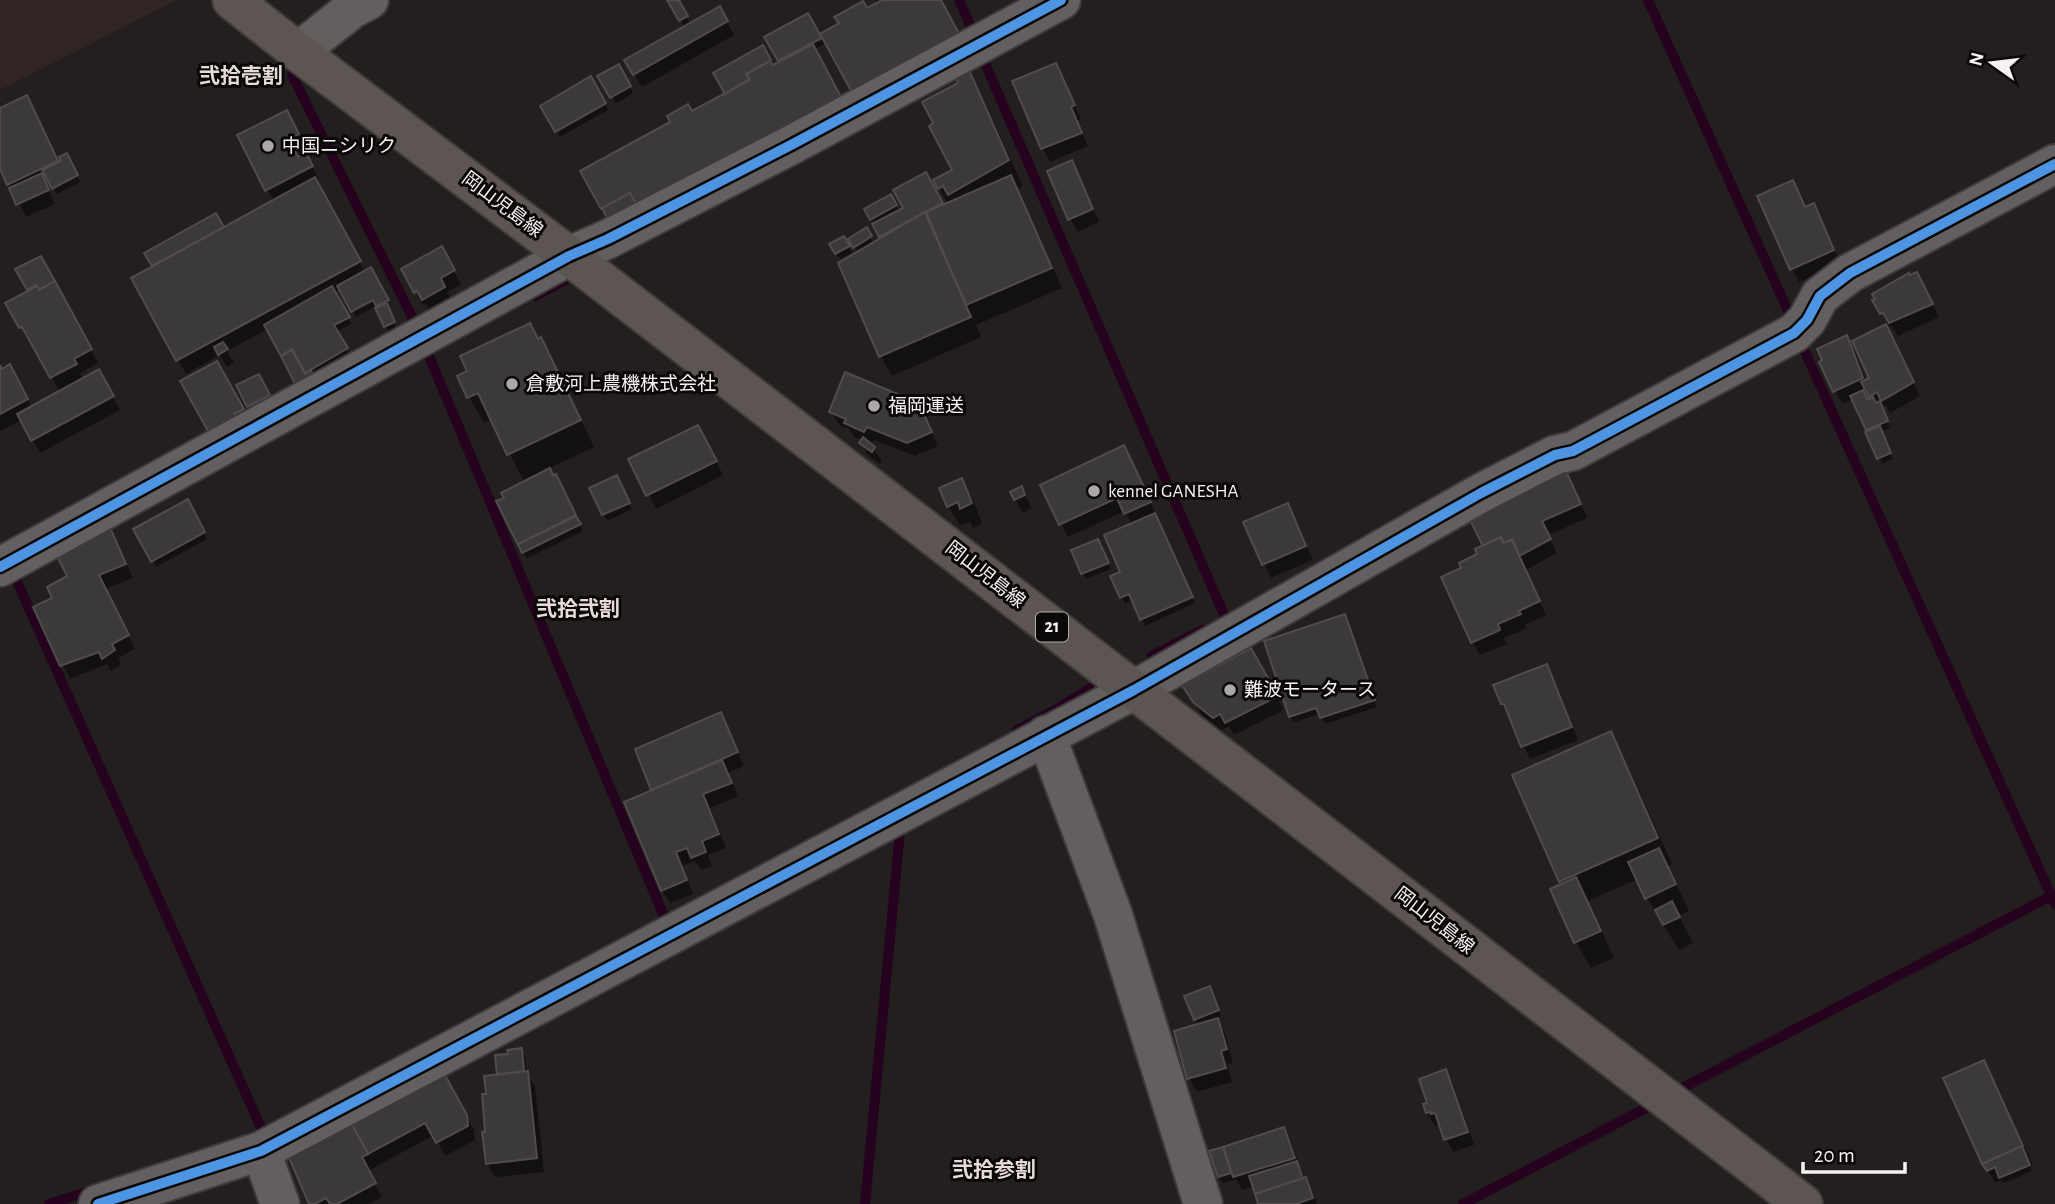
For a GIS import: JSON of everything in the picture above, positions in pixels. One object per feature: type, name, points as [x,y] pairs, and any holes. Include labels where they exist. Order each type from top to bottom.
[{"type":"main road","name":"岡山児島線","points":[[232,0],[1803,1204]]},
{"type":"street","points":[[298,52],[352,9],[369,0]]},
{"type":"street","points":[[0,568],[569,256],[657,214],[1061,0]]},
{"type":"street","points":[[98,1204],[261,1151],[1134,690],[1481,493],[1555,455],[1573,451],[1794,333],[1807,320],[1820,296],[1850,273],[2055,164]]},
{"type":"street","points":[[1046,735],[1113,915],[1203,1204]]},
{"type":"street","points":[[261,1151],[280,1204]]},
{"type":"shaded area","points":[[0,0],[177,0],[0,90]]},
{"type":"building","points":[[667,0],[679,0],[688,16],[679,21]]},
{"type":"building","points":[[882,0],[941,0],[963,41],[856,100],[820,34],[839,23],[834,17],[863,1],[867,8]]},
{"type":"building","points":[[720,6],[728,21],[633,75],[624,60]]},
{"type":"building","points":[[808,13],[822,38],[778,61],[764,37]]},
{"type":"building","points":[[813,44],[841,97],[638,207],[630,193],[601,209],[580,171],[670,122],[667,116],[688,104],[692,111],[750,80],[747,74],[770,61],[773,65]]},
{"type":"building","points":[[763,45],[771,60],[746,74],[749,79],[725,94],[713,73]]},
{"type":"building","points":[[1056,63],[1075,105],[1071,107],[1082,133],[1041,149],[1012,81]]},
{"type":"building","points":[[619,64],[631,86],[610,98],[597,76]]},
{"type":"building","points":[[969,70],[1009,160],[948,195],[943,186],[938,189],[933,180],[952,170],[929,126],[933,123],[922,102],[958,83],[956,78]]},
{"type":"building","points":[[591,76],[606,103],[555,132],[540,106]]},
{"type":"building","points":[[27,95],[58,161],[7,185],[0,169],[0,108]]},
{"type":"building","name":"中国ニシリク","points":[[287,110],[299,134],[289,139],[298,157],[306,153],[313,166],[265,191],[237,135]]},
{"type":"building","points":[[67,153],[78,175],[52,189],[42,170],[61,161],[59,157]]},
{"type":"building","points":[[1072,160],[1093,209],[1068,220],[1047,171]]},
{"type":"building","points":[[926,172],[943,203],[879,237],[872,224],[903,208],[893,190]]},
{"type":"building","points":[[42,173],[49,190],[16,205],[9,188]]},
{"type":"building","points":[[1011,175],[1052,268],[966,305],[926,212]]},
{"type":"building","points":[[315,177],[361,261],[176,361],[131,278]]},
{"type":"building","points":[[1793,180],[1805,207],[1814,203],[1834,250],[1790,270],[1757,196]]},
{"type":"building","points":[[630,193],[638,207],[609,223],[602,208]]},
{"type":"building","points":[[891,194],[897,205],[870,220],[864,209]]},
{"type":"building","points":[[925,212],[971,317],[879,357],[838,263]]},
{"type":"building","points":[[216,213],[224,227],[152,266],[144,253]]},
{"type":"building","points":[[867,227],[872,236],[853,248],[848,239]]},
{"type":"building","points":[[844,236],[850,246],[835,254],[829,244]]},
{"type":"building","points":[[442,246],[455,270],[441,278],[445,287],[422,300],[417,291],[414,293],[401,269]]},
{"type":"building","points":[[41,256],[55,281],[39,290],[36,285],[27,290],[15,269]]},
{"type":"building","points":[[371,267],[389,300],[376,306],[373,300],[351,312],[337,286]]},
{"type":"building","points":[[1917,272],[1933,304],[1889,323],[1883,313],[1880,314],[1872,300],[1875,299],[1872,294],[1909,273],[1910,275]]},
{"type":"building","points":[[55,281],[92,349],[74,359],[77,364],[50,378],[22,327],[19,328],[5,303],[37,286],[39,290]]},
{"type":"building","points":[[332,286],[350,317],[334,325],[348,348],[305,373],[292,349],[281,356],[264,325]]},
{"type":"building","points":[[387,303],[395,322],[384,327],[375,308]]},
{"type":"building","name":"倉敷河上農機株式会社","points":[[530,323],[538,339],[541,337],[581,420],[507,455],[478,393],[467,398],[457,376],[467,371],[460,356]]},
{"type":"building","points":[[1886,324],[1914,382],[1881,401],[1877,392],[1869,397],[1861,382],[1869,378],[1852,341]]},
{"type":"building","points":[[1847,335],[1863,378],[1833,392],[1819,362],[1822,360],[1817,349]]},
{"type":"building","points":[[223,342],[228,349],[218,355],[214,347]]},
{"type":"building","points":[[292,350],[305,374],[311,370],[317,383],[299,392],[281,356]]},
{"type":"building","points":[[217,361],[244,409],[234,414],[240,426],[213,440],[180,381]]},
{"type":"building","points":[[10,364],[28,399],[0,414],[0,365],[2,369]]},
{"type":"building","points":[[99,369],[114,396],[31,441],[17,414]]},
{"type":"building","name":"福岡運送","points":[[845,372],[900,395],[899,400],[921,408],[932,432],[907,443],[867,427],[864,432],[844,423],[846,419],[829,412]]},
{"type":"building","points":[[259,374],[270,395],[247,407],[236,385]]},
{"type":"building","points":[[1863,390],[1867,399],[1873,397],[1876,403],[1880,401],[1888,421],[1866,430],[1850,396]]},
{"type":"building","points":[[698,425],[717,461],[646,496],[628,459]]},
{"type":"building","points":[[1880,426],[1891,453],[1877,459],[1865,432]]},
{"type":"building","points":[[863,437],[875,447],[872,452],[859,443]]},
{"type":"building","name":"kennel GANESHA","points":[[1124,445],[1151,502],[1124,514],[1117,498],[1059,525],[1040,485]]},
{"type":"building","points":[[550,468],[553,475],[556,474],[576,515],[518,545],[496,501],[504,498],[501,493]]},
{"type":"building","points":[[1566,471],[1581,504],[1542,521],[1551,539],[1519,556],[1512,539],[1504,543],[1501,537],[1483,546],[1469,518]]},
{"type":"building","points":[[617,475],[630,503],[602,515],[589,488]]},
{"type":"building","points":[[962,478],[972,503],[960,509],[958,502],[947,507],[939,488]]},
{"type":"building","points":[[1022,486],[1025,495],[1014,500],[1010,492]]},
{"type":"building","points":[[188,499],[205,532],[151,562],[133,529]]},
{"type":"building","points":[[1288,503],[1306,546],[1262,565],[1243,522]]},
{"type":"building","points":[[1155,513],[1193,597],[1140,620],[1129,594],[1120,598],[1110,576],[1120,572],[1104,535]]},
{"type":"building","points":[[576,516],[581,524],[522,553],[518,544]]},
{"type":"building","points":[[109,525],[126,564],[99,575],[129,635],[112,644],[115,650],[102,659],[99,652],[60,666],[33,607],[52,598],[47,587],[67,576],[56,554]]},
{"type":"building","points":[[1501,537],[1503,543],[1512,540],[1540,601],[1519,611],[1521,614],[1498,624],[1500,630],[1471,643],[1441,577],[1461,568],[1459,563],[1477,554],[1475,549]]},
{"type":"building","points":[[1098,539],[1109,563],[1081,574],[1071,550]]},
{"type":"building","points":[[1345,614],[1375,700],[1320,718],[1316,708],[1289,717],[1264,641]]},
{"type":"building","name":"難波モータース","points":[[1251,648],[1278,696],[1225,723],[1220,714],[1213,718],[1193,702],[1182,685]]},
{"type":"building","points":[[1547,664],[1572,727],[1521,747],[1504,704],[1501,704],[1493,685]]},
{"type":"building","points":[[721,712],[738,752],[651,790],[635,749]]},
{"type":"building","points":[[1611,731],[1658,838],[1559,882],[1512,775]]},
{"type":"building","points":[[722,760],[732,783],[703,794],[719,834],[702,841],[706,852],[691,858],[687,848],[676,852],[687,880],[661,891],[624,802]]},
{"type":"building","points":[[1659,848],[1676,884],[1645,899],[1628,862]]},
{"type":"building","points":[[1576,877],[1601,931],[1574,943],[1550,889]]},
{"type":"building","points":[[1672,901],[1680,917],[1663,925],[1655,910]]},
{"type":"building","points":[[1210,986],[1219,1010],[1194,1020],[1184,996]]},
{"type":"building","points":[[1218,1018],[1227,1049],[1221,1051],[1226,1068],[1187,1079],[1174,1031]]},
{"type":"building","points":[[522,1048],[524,1071],[497,1075],[495,1055],[508,1054],[507,1050]]},
{"type":"building","points":[[1984,1060],[2023,1146],[1982,1164],[1943,1078]]},
{"type":"building","points":[[441,1068],[467,1115],[468,1126],[436,1143],[425,1123],[368,1154],[349,1119]]},
{"type":"building","points":[[1446,1069],[1468,1132],[1444,1140],[1435,1113],[1426,1113],[1423,1104],[1427,1103],[1419,1079]]},
{"type":"building","points":[[528,1071],[537,1158],[486,1164],[482,1132],[485,1132],[482,1094],[486,1094],[484,1076]]},
{"type":"building","points":[[349,1119],[368,1154],[362,1157],[376,1183],[337,1204],[330,1204],[326,1198],[309,1204],[287,1153]]},
{"type":"building","points":[[1284,1127],[1295,1158],[1233,1177],[1223,1147]]},
{"type":"building","points":[[2022,1146],[2030,1165],[1999,1178],[1995,1167],[1987,1171],[1982,1164]]},
{"type":"building","points":[[1223,1147],[1231,1173],[1218,1177],[1209,1151]]},
{"type":"building","points":[[1297,1161],[1303,1179],[1255,1194],[1249,1176]]},
{"type":"building","points":[[1306,1177],[1313,1198],[1296,1204],[1258,1204],[1255,1194]]},
{"type":"waterway","points":[[959,0],[976,38]]},
{"type":"waterway","points":[[1648,0],[1793,322]]},
{"type":"waterway","points":[[981,54],[1225,617]]},
{"type":"waterway","points":[[292,75],[427,347],[666,921]]},
{"type":"waterway","points":[[535,296],[565,280]]},
{"type":"waterway","points":[[1801,343],[2055,904]]},
{"type":"waterway","points":[[15,577],[266,1139]]},
{"type":"waterway","points":[[1152,656],[1202,630]]},
{"type":"waterway","points":[[1017,730],[1099,683]]},
{"type":"waterway","points":[[865,1204],[900,831]]},
{"type":"waterway","points":[[1684,1087],[2055,894]]},
{"type":"waterway","points":[[1463,1204],[1646,1108]]},
{"type":"waterway","points":[[49,1204],[96,1189]]},
{"type":"cycle path","points":[[0,567],[569,256],[608,239],[791,145],[1061,0]]},
{"type":"cycle path","points":[[98,1204],[261,1151],[1134,690],[1481,493],[1555,455],[1573,451],[1794,333],[1807,320],[1820,296],[1850,273],[2055,164]]},
{"type":"place","name":"中国ニシリク","points":[[268,146]]},
{"type":"place","name":"倉敷河上農機株式会社","points":[[512,384]]},
{"type":"place","name":"福岡運送","points":[[874,406]]},
{"type":"place","name":"kennel GANESHA","points":[[1094,491]]},
{"type":"place","name":"難波モータース","points":[[1230,690]]},
{"type":"district","name":"弐拾壱割","points":[[241,76]]},
{"type":"district","name":"弐拾弐割","points":[[578,609]]},
{"type":"district","name":"弐拾参割","points":[[994,1170]]}]
